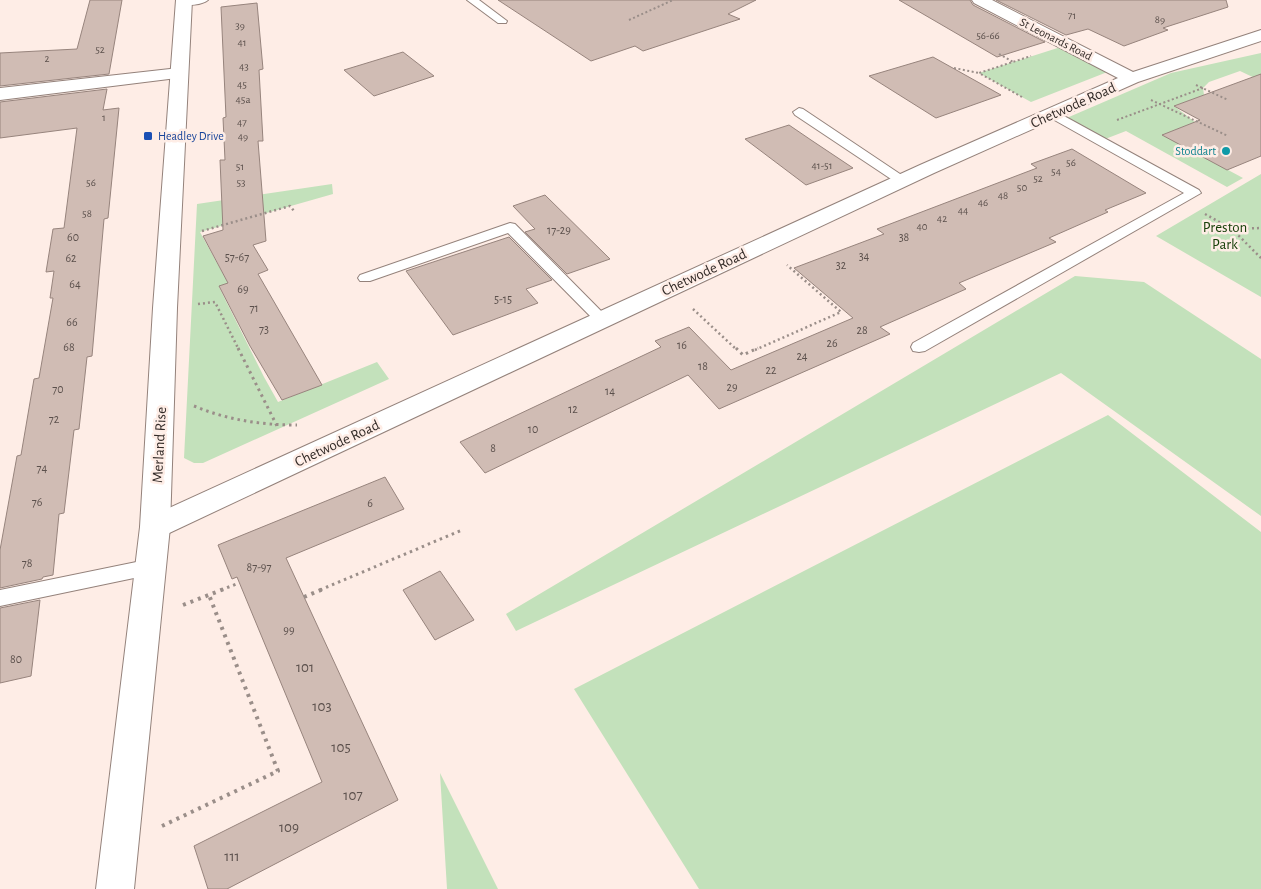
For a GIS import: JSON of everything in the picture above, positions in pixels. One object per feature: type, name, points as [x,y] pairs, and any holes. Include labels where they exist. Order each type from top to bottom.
[{"type":"street","name":"St Leonards Road","points":[[980,0],[1067,45],[1126,81]]},
{"type":"street","name":"Merland Rise","points":[[115,889],[155,527],[165,308],[184,1]]},
{"type":"street","name":"Chetwode Road","points":[[155,527],[902,180],[1126,81],[1261,35]]},
{"type":"street","points":[[0,94],[179,73]]},
{"type":"lane","points":[[184,1],[203,0]]},
{"type":"lane","points":[[472,0],[502,21]]},
{"type":"lane","points":[[799,112],[902,180]]},
{"type":"lane","points":[[919,347],[1194,193],[1052,114]]},
{"type":"lane","points":[[365,278],[510,227],[602,320]]},
{"type":"lane","points":[[0,598],[151,567]]},
{"type":"path","points":[[629,20],[672,0]]},
{"type":"path","points":[[979,73],[1067,45]]},
{"type":"path","points":[[999,54],[1014,62]]},
{"type":"path","points":[[954,68],[979,73],[1052,114]]},
{"type":"path","points":[[1126,81],[1160,104],[1228,136]]},
{"type":"path","points":[[1085,132],[1203,88]]},
{"type":"path","points":[[170,239],[290,206],[294,211]]},
{"type":"path","points":[[1232,229],[1261,228]]},
{"type":"path","points":[[670,288],[743,355],[841,312],[763,245]]},
{"type":"path","points":[[165,308],[215,302],[277,426]]},
{"type":"path","points":[[162,390],[233,421],[277,426],[305,425]]},
{"type":"path","points":[[304,597],[462,530]]},
{"type":"path","points":[[145,620],[240,583]]},
{"type":"path","points":[[120,846],[278,771],[209,595]]},
{"type":"green space","points":[[1067,45],[1115,69],[1031,102],[979,73]]},
{"type":"green space","points":[[1261,53],[1261,81],[1240,71],[1209,82],[1203,88],[1204,95],[1174,106],[1195,122],[1163,135],[1243,178],[1227,187],[1126,131],[1100,141],[1062,120],[1171,73]]},
{"type":"green space","name":"Preston Park","points":[[1261,174],[1261,297],[1156,236]]},
{"type":"green space","points":[[332,184],[333,194],[200,232],[228,283],[219,287],[278,402],[377,362],[389,379],[203,463],[194,463],[184,458],[197,204]]},
{"type":"green space","points":[[1075,276],[1144,282],[1261,359],[1261,516],[1061,373],[516,631],[506,614]]},
{"type":"green space","points":[[1108,415],[1261,532],[1261,889],[699,889],[574,689]]},
{"type":"green space","points":[[440,773],[498,889],[447,889]]},
{"type":"building","points":[[90,0],[122,0],[109,74],[0,86],[0,53],[77,49]]},
{"type":"building","points":[[498,0],[756,0],[728,14],[740,19],[643,51],[635,46],[591,61]]},
{"type":"building","points":[[899,0],[970,0],[973,5],[1045,42],[997,57]]},
{"type":"building","points":[[996,0],[1226,0],[1228,7],[1163,28],[1168,30],[1124,46],[1088,29],[1066,35]]},
{"type":"building","points":[[257,3],[263,69],[259,70],[263,141],[258,141],[266,241],[253,245],[268,270],[258,274],[322,385],[282,400],[250,346],[219,286],[228,283],[203,236],[223,230],[220,160],[225,160],[223,118],[226,117],[221,7]]},
{"type":"building","points":[[403,52],[434,76],[374,96],[344,70]]},
{"type":"building","points":[[933,57],[1001,95],[936,118],[869,76]]},
{"type":"building","points":[[1261,74],[1261,156],[1227,170],[1162,135],[1200,120],[1174,106]]},
{"type":"building","points":[[107,89],[103,110],[119,108],[108,218],[104,219],[92,356],[87,357],[79,429],[74,430],[64,513],[59,514],[53,575],[0,588],[0,550],[17,456],[21,455],[34,379],[39,378],[53,298],[50,298],[54,271],[46,272],[53,229],[64,228],[77,128],[0,138],[0,102]]},
{"type":"building","points":[[789,125],[853,168],[806,185],[745,139]]},
{"type":"building","points":[[1072,149],[1146,193],[1105,210],[1108,212],[1049,238],[1056,242],[959,283],[966,289],[880,327],[890,334],[719,409],[688,375],[485,473],[460,442],[661,347],[655,341],[689,327],[731,370],[853,318],[794,268],[884,234],[877,229],[1037,168],[1031,164]]},
{"type":"building","points":[[545,195],[610,259],[567,274],[525,232],[535,229],[513,206]]},
{"type":"building","points":[[509,237],[552,280],[526,289],[538,303],[453,335],[406,271]]},
{"type":"building","points":[[385,477],[404,509],[286,558],[398,800],[227,889],[208,889],[194,846],[322,782],[237,577],[232,579],[218,545]]},
{"type":"building","points":[[440,571],[474,620],[435,640],[403,590]]},
{"type":"building","points":[[40,600],[31,676],[0,683],[0,608]]},
{"type":"place","name":"Headley Drive","points":[[148,136]]},
{"type":"place","name":"Stoddart","points":[[1226,151]]}]
